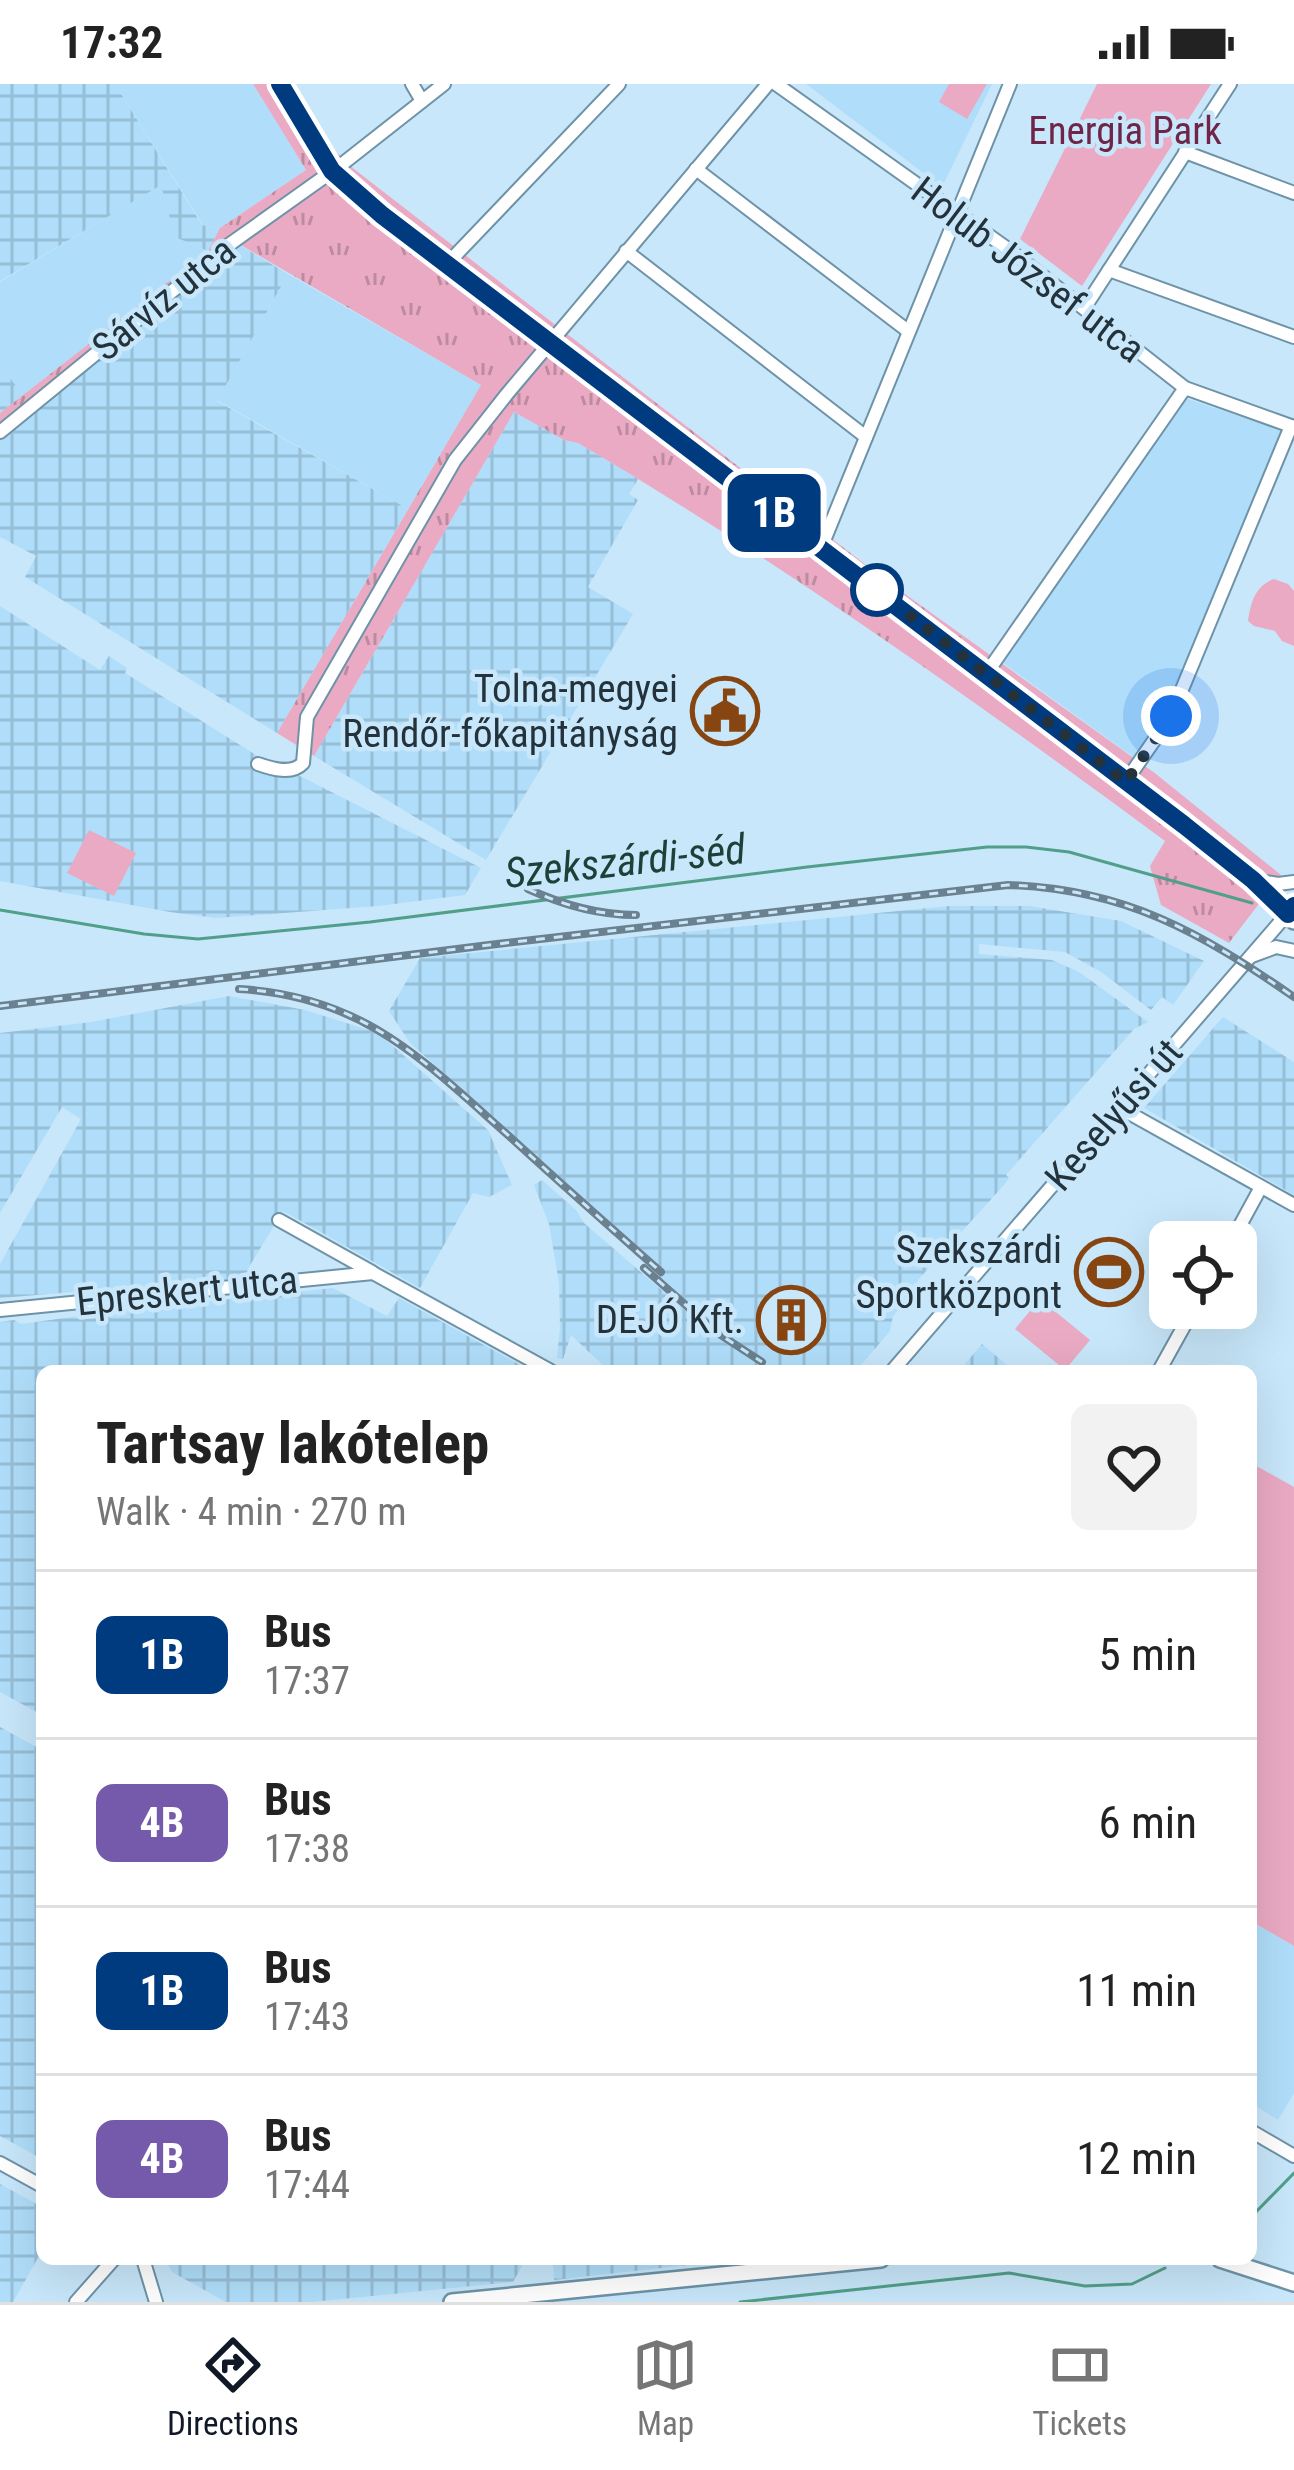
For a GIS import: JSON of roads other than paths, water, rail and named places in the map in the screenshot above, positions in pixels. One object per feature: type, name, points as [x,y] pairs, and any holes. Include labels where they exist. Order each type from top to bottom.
[{"type":"main road","points":[[280,84],[332,171],[369,205],[986,674],[1292,914]]},
{"type":"main road","points":[[452,2302],[821,2265]]},
{"type":"main road","points":[[1238,2265],[1294,2283]]},
{"type":"street","points":[[412,84],[422,101]]},
{"type":"street","name":"Sárvíz utca","points":[[0,432],[230,244],[444,84]]},
{"type":"street","points":[[447,265],[619,84]]},
{"type":"street","points":[[258,764],[286,770],[301,766],[308,717],[455,460],[626,251],[772,84]]},
{"type":"street","name":"Holub József utca","points":[[772,84],[1085,308],[1185,388],[1292,426]]},
{"type":"street","points":[[820,548],[1010,84]]},
{"type":"street","points":[[1085,308],[1229,84]]},
{"type":"street","points":[[1185,152],[1294,193]]},
{"type":"street","points":[[696,169],[908,332]]},
{"type":"street","points":[[626,251],[866,437]]},
{"type":"street","points":[[1108,270],[1294,337]]},
{"type":"street","points":[[986,674],[1185,388]]},
{"type":"street","points":[[1126,782],[1171,716],[1292,426]]},
{"type":"street","points":[[1253,880],[1294,882]]},
{"type":"street","name":"Keselyűsi út","points":[[897,1365],[1292,914]]},
{"type":"street","points":[[1251,956],[1276,947],[1294,951]]},
{"type":"street","points":[[1120,1108],[1294,1204]]},
{"type":"street","points":[[1242,1221],[1261,1186]]},
{"type":"street","name":"Epreskert utca","points":[[278,1220],[540,1365]]},
{"type":"street","name":"Epreskert utca","points":[[0,1310],[374,1273]]},
{"type":"street","points":[[1163,1365],[1183,1329]]},
{"type":"street","points":[[1257,2134],[1294,2156]]},
{"type":"street","points":[[0,2163],[36,2183]]},
{"type":"street","points":[[76,2302],[109,2265]]},
{"type":"street","points":[[144,2265],[157,2300]]},
{"type":"waterway","name":"Szekszárdi-séd","points":[[0,910],[198,939],[987,847],[1069,852],[1252,903]]},
{"type":"waterway","points":[[1257,2211],[1294,2173]]},
{"type":"waterway","points":[[740,2302],[1009,2273],[1085,2286],[1132,2284],[1165,2268]]},
{"type":"railway","points":[[0,1006],[1008,885],[1089,895],[1160,918],[1294,997]]},
{"type":"railway","points":[[528,889],[580,908],[636,915]]},
{"type":"railway","points":[[239,989],[321,1004],[388,1036],[448,1082],[661,1272]]},
{"type":"railway","points":[[644,1268],[716,1332],[762,1362]]},
{"type":"place","name":"Tolna-megyei Rendőr-főkapitányság","points":[[725,711]]},
{"type":"place","name":"Szekszárdi Sportközpont","points":[[1109,1272]]},
{"type":"place","name":"DEJÓ Kft.","points":[[791,1320]]},
{"type":"park label","name":"Energia Park","points":[[1125,131]]}]
